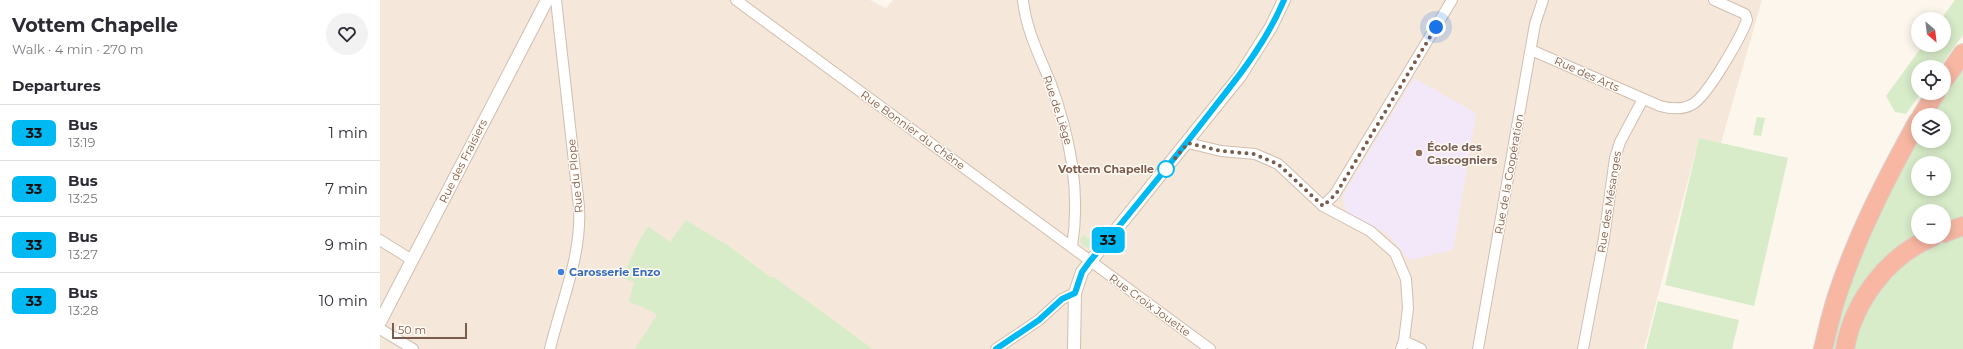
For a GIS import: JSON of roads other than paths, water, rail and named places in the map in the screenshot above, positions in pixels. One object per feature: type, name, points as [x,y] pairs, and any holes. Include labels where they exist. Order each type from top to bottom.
[{"type":"highway","points":[[1951,70],[1963,53]]},
{"type":"highway","points":[[1823,349],[1839,290],[1858,241],[1886,178],[1911,133]]},
{"type":"highway","points":[[1951,230],[1963,226]]},
{"type":"highway","points":[[1845,349],[1848,334],[1862,301],[1879,277],[1902,256],[1922,244]]},
{"type":"street","name":"Rue des Fraisiers","points":[[380,322],[547,0]]},
{"type":"street","name":"Rue du Plope","points":[[550,349],[572,272],[580,228],[556,0]]},
{"type":"street","name":"Rue Bonnier du Chêne","points":[[736,0],[1090,261]]},
{"type":"street","name":"Rue de Liège","points":[[1023,0],[1027,23],[1051,84],[1067,132],[1071,151],[1074,170],[1074,230],[1072,247]]},
{"type":"street","points":[[1074,349],[1075,293],[1082,272],[1188,143],[1244,70],[1271,27],[1284,0]]},
{"type":"street","points":[[1323,206],[1336,194],[1452,0]]},
{"type":"street","name":"Rue de la Coopération","points":[[1478,349],[1531,50],[1543,0]]},
{"type":"street","points":[[1643,99],[1672,108],[1689,106],[1698,101],[1713,81],[1747,20],[1745,14],[1714,0]]},
{"type":"street","name":"Rue des Arts","points":[[1531,50],[1643,99]]},
{"type":"street","name":"Rue des Mésanges","points":[[1583,349],[1604,238],[1617,152],[1627,128],[1643,99]]},
{"type":"street","points":[[1188,143],[1221,151],[1254,154],[1278,164],[1323,206],[1370,232],[1395,253],[1406,279],[1408,308],[1402,345],[1421,349]]},
{"type":"street","points":[[380,240],[412,260]]},
{"type":"street","name":"Rue Croix Jouette","points":[[1090,261],[1210,349]]},
{"type":"street","points":[[996,349],[1039,320],[1062,299],[1075,293]]},
{"type":"street","points":[[380,329],[413,349]]},
{"type":"place","name":"École des Cascogniers","points":[[1419,153]]},
{"type":"place","name":"Vottem Chapelle","points":[[1166,169]]},
{"type":"place","name":"Carosserie Enzo","points":[[561,272]]}]
